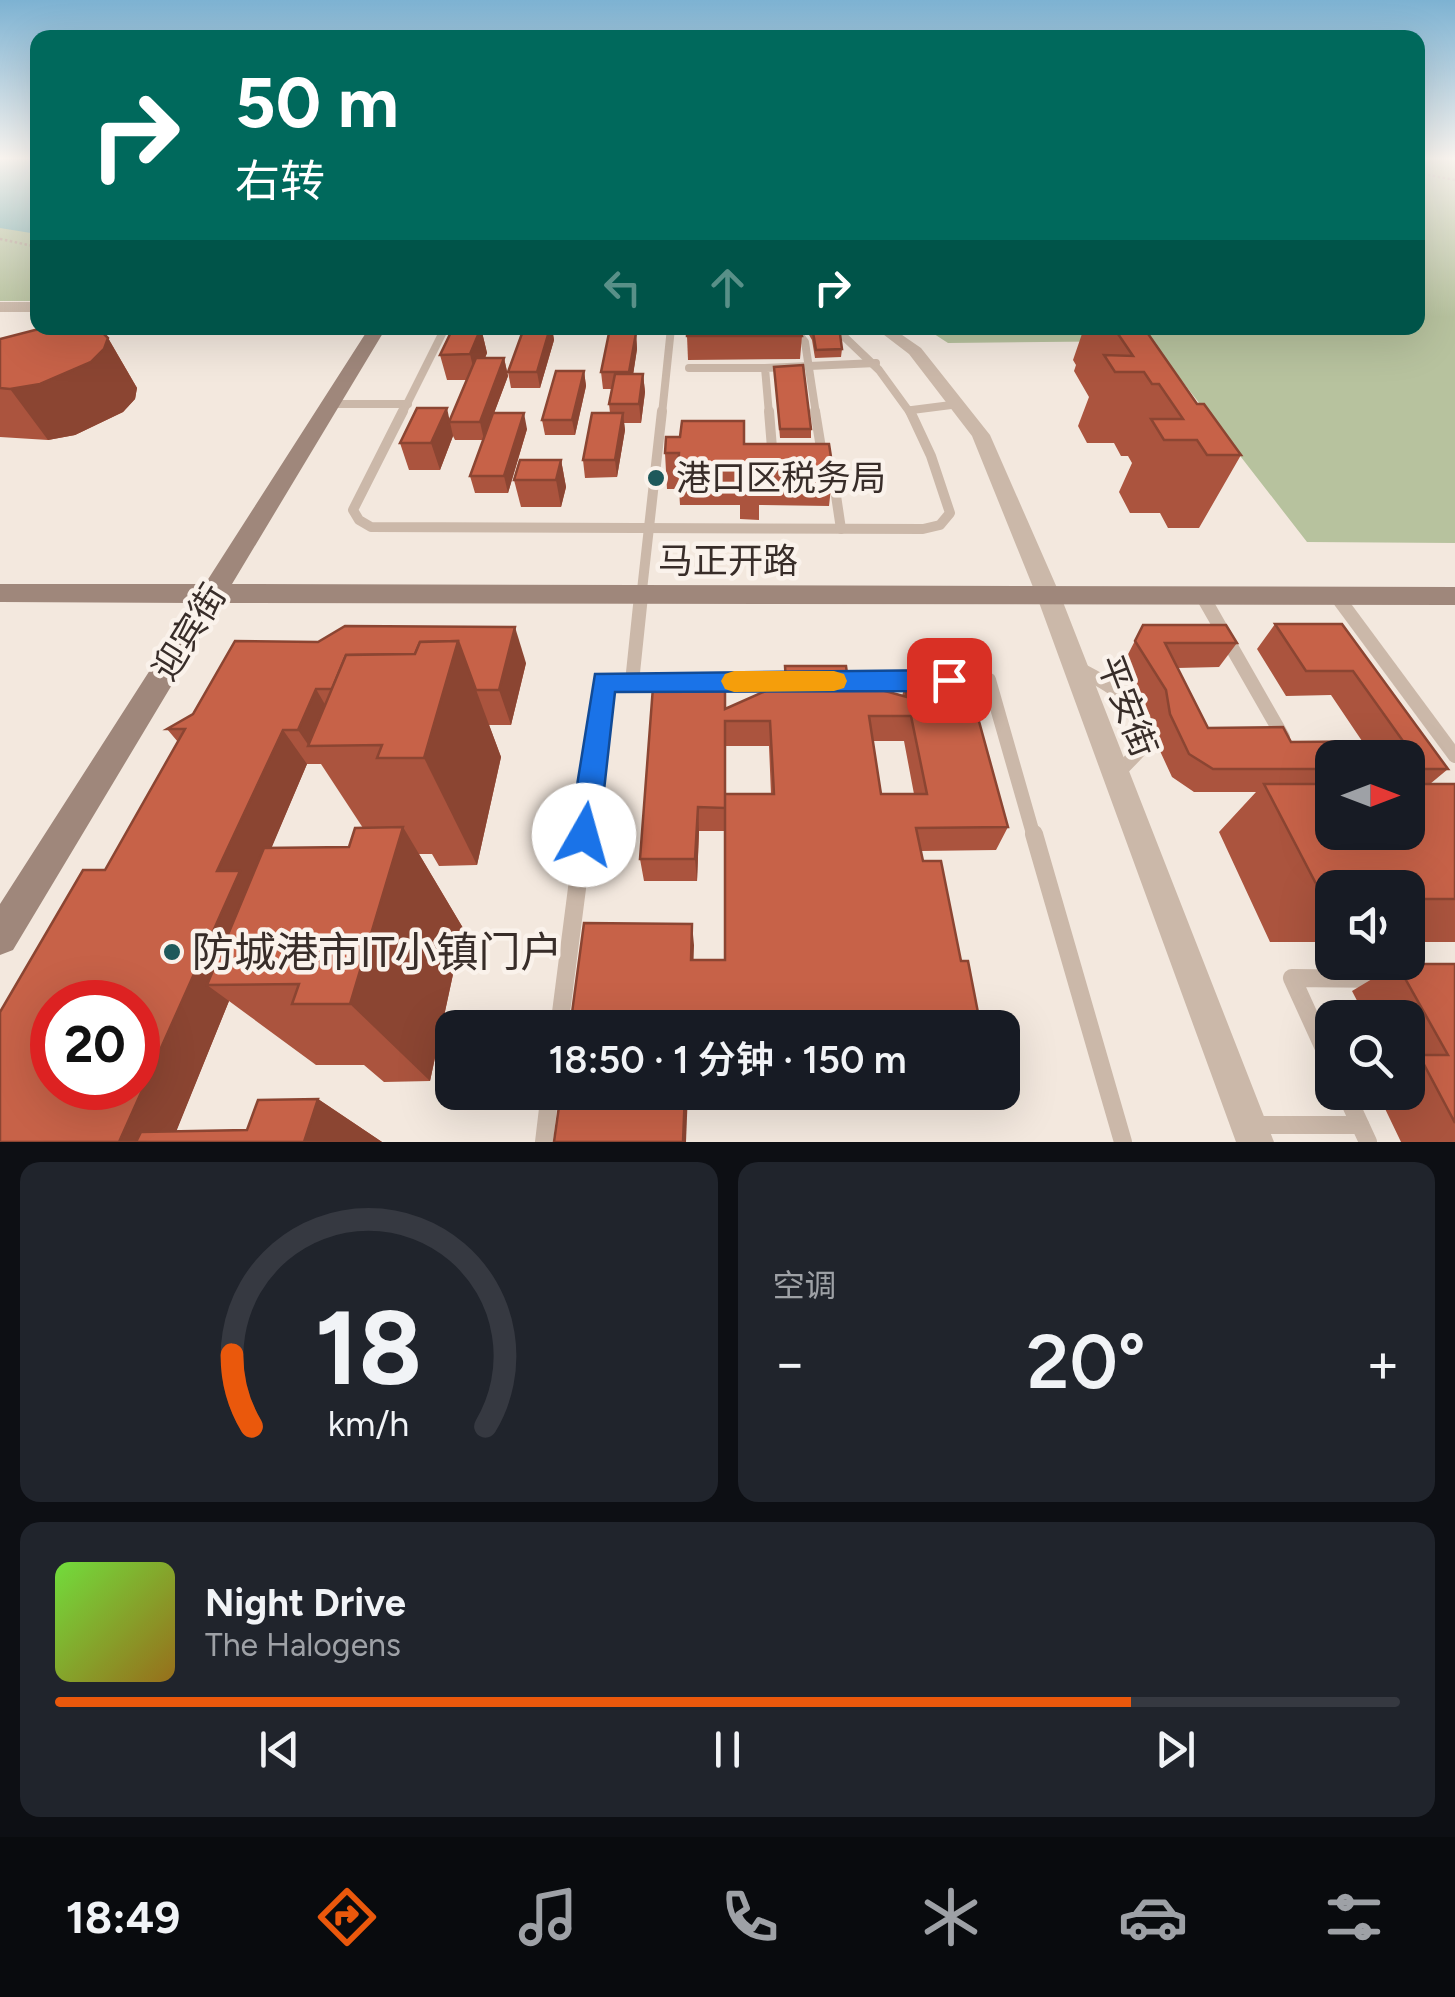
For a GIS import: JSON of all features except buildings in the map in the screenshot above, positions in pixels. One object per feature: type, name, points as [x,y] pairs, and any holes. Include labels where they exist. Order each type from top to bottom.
[{"type":"main road","name":"迎宾街","points":[[0,936],[374,335]]},
{"type":"main road","name":"马正开路","points":[[0,594],[1455,596]]},
{"type":"street","points":[[0,308],[30,308]]},
{"type":"street","name":"平安街","points":[[892,335],[915,351],[981,435],[1048,597],[1252,1134]]},
{"type":"lane","points":[[442,335],[353,510],[359,520],[371,527],[924,529],[940,525],[950,513],[932,448],[912,410],[876,363],[843,335]]},
{"type":"lane","points":[[632,682],[670,335]]},
{"type":"lane","points":[[800,335],[805,342],[821,448]]},
{"type":"lane","points":[[690,368],[809,368],[876,363]]},
{"type":"lane","points":[[765,368],[772,448]]},
{"type":"lane","points":[[330,404],[408,404]]},
{"type":"lane","points":[[912,410],[959,404]]},
{"type":"lane","points":[[659,446],[675,447]]},
{"type":"lane","points":[[757,448],[788,448]]},
{"type":"lane","points":[[805,448],[829,448],[841,529]]},
{"type":"lane","points":[[1203,597],[1290,748]]},
{"type":"lane","points":[[1338,598],[1455,756]]},
{"type":"lane","points":[[1075,667],[1114,685],[1134,707],[1145,732],[1143,748],[1116,775]]},
{"type":"lane","points":[[561,1010],[604,682],[989,680],[1123,1142]]},
{"type":"lane","points":[[1315,978],[1292,978],[1315,1029]]},
{"type":"lane","points":[[544,1142],[548,1110]]},
{"type":"lane","points":[[1252,1134],[1364,1134],[1353,1110]]},
{"type":"path","points":[[0,239],[30,245]]},
{"type":"green space","points":[[0,211],[30,211],[30,301],[0,301]]},
{"type":"green space","points":[[1425,211],[1455,211],[1455,543],[1307,542],[1151,341],[948,343],[936,335],[1425,335]]},
{"type":"water","points":[[0,211],[30,211],[30,233],[0,228]]},
{"type":"slow traffic","points":[[734,681],[834,681]]},
{"type":"place","name":"港口区税务局","points":[[656,478]]},
{"type":"place","name":"防城港市IT小镇门户","points":[[172,952]]},
{"type":"route","points":[[584,835],[604,682],[949,680]]}]
